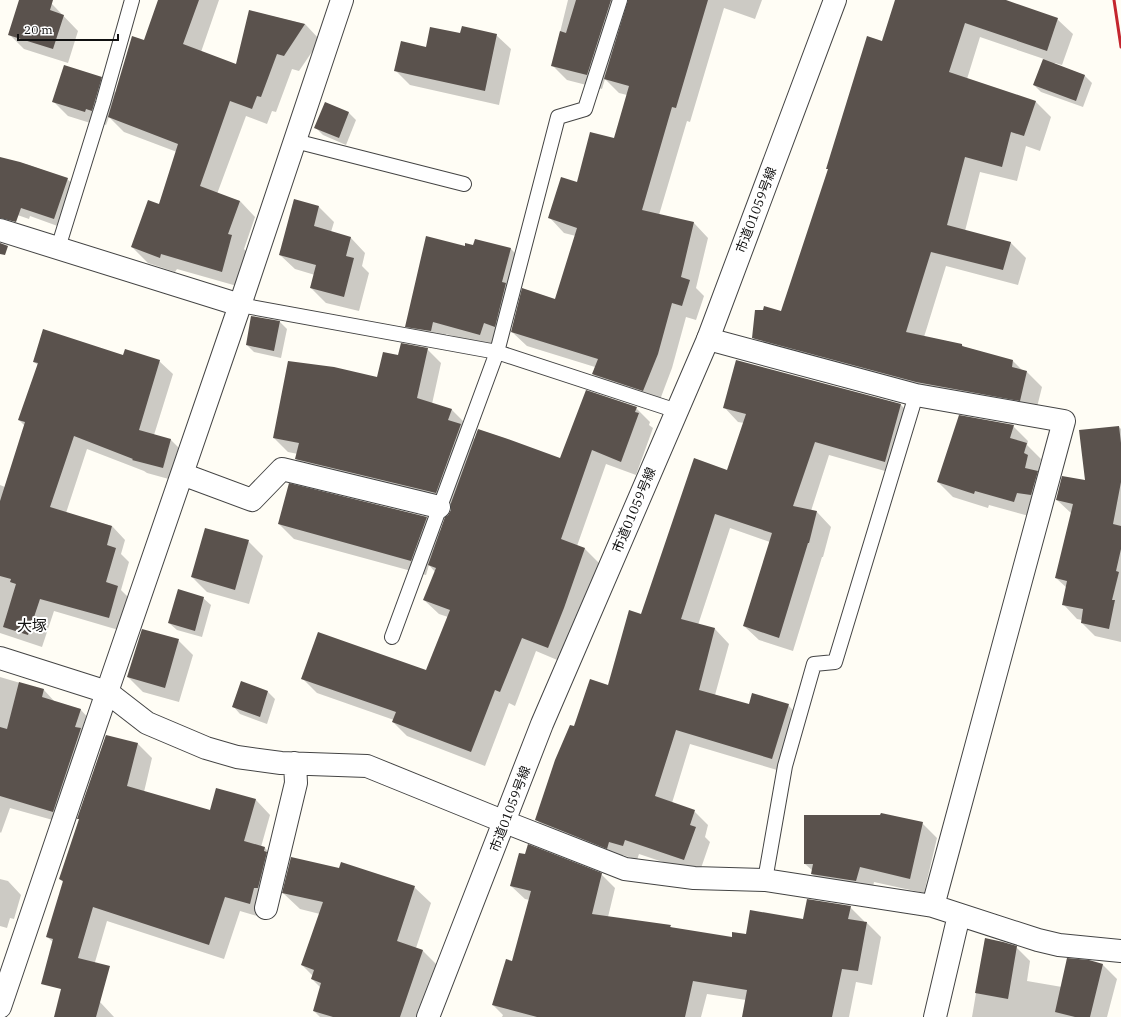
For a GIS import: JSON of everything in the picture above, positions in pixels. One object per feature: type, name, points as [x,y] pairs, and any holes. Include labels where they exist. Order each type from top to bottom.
[{"type":"street","points":[[0,1007],[240,305],[342,0]]},
{"type":"street","name":"市道01059号線","points":[[428,1017],[542,724],[708,339],[835,0]]},
{"type":"street","points":[[0,230],[240,305]]},
{"type":"street","points":[[708,339],[916,395],[1064,421],[933,906]]},
{"type":"street","points":[[182,474],[252,500],[282,469],[439,507]]},
{"type":"street","points":[[0,658],[107,692],[147,723],[206,748],[236,757],[295,763],[367,766],[625,869],[694,878],[765,880],[933,906],[1038,940],[1059,944],[1121,951]]},
{"type":"street","points":[[266,908],[296,783],[295,763]]},
{"type":"street","points":[[935,1017],[959,915]]},
{"type":"lane","points":[[58,248],[103,103],[132,0]]},
{"type":"lane","points":[[392,637],[497,352],[558,117],[585,109],[620,0]]},
{"type":"lane","points":[[295,141],[464,184]]},
{"type":"lane","points":[[240,305],[497,352],[676,411]]},
{"type":"lane","points":[[765,880],[785,766],[814,664],[835,662],[916,395]]},
{"type":"building","points":[[19,0],[53,0],[50,10],[64,15],[53,49],[8,35]]},
{"type":"building","points":[[158,0],[199,0],[183,44],[236,64],[249,10],[305,24],[284,56],[277,54],[261,97],[257,96],[252,109],[230,101],[200,186],[240,201],[228,234],[232,235],[222,272],[161,254],[160,258],[131,247],[148,200],[159,204],[178,144],[108,117],[132,36],[144,40]]},
{"type":"building","points":[[576,0],[611,0],[587,75],[551,66],[560,31],[566,33]]},
{"type":"building","points":[[628,0],[708,0],[676,108],[672,107],[642,210],[694,222],[681,277],[690,280],[682,306],[672,303],[658,354],[643,391],[592,374],[598,359],[511,332],[522,288],[555,299],[577,228],[548,218],[561,177],[577,182],[590,132],[614,138],[629,86],[604,79]]},
{"type":"building","points":[[895,0],[1006,0],[1058,18],[1047,51],[965,23],[949,72],[1036,101],[1024,136],[1011,132],[1002,167],[965,157],[947,225],[1011,242],[1003,270],[931,252],[906,332],[962,344],[962,346],[1013,360],[1012,367],[1027,371],[1020,401],[916,382],[752,338],[755,310],[763,310],[764,306],[781,311],[828,169],[826,169],[867,36],[882,41]]},
{"type":"building","points":[[462,26],[497,34],[485,91],[394,71],[401,41],[426,47],[430,27],[460,33]]},
{"type":"building","points":[[1043,59],[1085,75],[1076,101],[1033,85]]},
{"type":"building","points":[[64,65],[102,77],[92,111],[86,109],[85,112],[52,102]]},
{"type":"building","points":[[325,102],[349,112],[339,138],[314,128]]},
{"type":"building","points":[[0,157],[68,178],[54,219],[21,208],[16,222],[0,218]]},
{"type":"building","points":[[294,199],[319,206],[314,226],[351,237],[346,256],[354,258],[344,297],[310,288],[316,265],[279,255]]},
{"type":"building","points":[[426,236],[465,246],[465,243],[473,245],[475,239],[511,248],[502,282],[506,283],[495,327],[484,323],[480,335],[433,322],[431,331],[405,327]]},
{"type":"building","points":[[0,243],[8,246],[5,255],[0,254]]},
{"type":"building","points":[[251,316],[280,321],[274,351],[246,345]]},
{"type":"building","points":[[43,329],[123,355],[125,349],[160,360],[139,430],[171,439],[163,468],[132,460],[133,459],[74,436],[50,507],[112,526],[107,545],[116,548],[106,582],[118,586],[109,618],[40,599],[28,635],[3,627],[16,584],[10,582],[11,579],[0,576],[0,501],[25,422],[18,420],[38,363],[33,362]]},
{"type":"building","points":[[401,343],[428,348],[417,398],[452,409],[448,420],[461,424],[436,493],[295,459],[299,443],[273,438],[288,361],[334,367],[377,377],[383,352],[398,355]]},
{"type":"building","points":[[736,360],[901,404],[885,462],[815,442],[793,506],[817,511],[809,543],[779,638],[743,626],[772,533],[715,514],[681,619],[715,628],[699,690],[749,704],[752,693],[789,704],[772,759],[676,730],[655,796],[695,810],[690,825],[696,827],[684,860],[625,840],[623,846],[609,842],[607,849],[535,820],[555,760],[570,725],[574,726],[590,679],[608,685],[629,610],[641,614],[694,458],[727,470],[746,414],[723,408]]},
{"type":"building","points":[[586,390],[637,407],[635,412],[639,413],[621,462],[592,450],[561,539],[585,548],[548,648],[522,638],[500,692],[495,690],[471,752],[392,722],[396,712],[301,679],[318,632],[426,670],[450,610],[423,600],[436,568],[428,565],[445,517],[451,510],[451,503],[478,429],[560,458]]},
{"type":"building","points":[[959,415],[1014,425],[1010,438],[1027,443],[1024,453],[1028,455],[1025,468],[1038,471],[1031,495],[1017,493],[1014,502],[975,491],[974,494],[937,482]]},
{"type":"building","points":[[1119,426],[1121,443],[1121,482],[1113,524],[1121,526],[1121,549],[1116,571],[1119,572],[1112,600],[1115,600],[1109,629],[1081,623],[1083,609],[1062,605],[1067,581],[1055,578],[1073,504],[1056,500],[1062,476],[1085,480],[1079,430]]},
{"type":"building","points":[[289,483],[427,517],[411,561],[278,524]]},
{"type":"building","points":[[205,528],[249,540],[235,590],[191,577]]},
{"type":"building","points":[[178,589],[204,597],[195,631],[168,623]]},
{"type":"building","points":[[142,629],[179,639],[165,688],[127,677]]},
{"type":"building","points":[[241,681],[268,691],[260,717],[232,707]]},
{"type":"building","points":[[19,682],[44,689],[42,697],[81,709],[75,727],[81,728],[53,812],[0,796],[0,727],[7,729]]},
{"type":"building","points":[[106,735],[138,743],[127,786],[210,810],[216,788],[256,799],[244,841],[265,847],[264,851],[267,852],[258,888],[254,888],[250,904],[225,897],[209,945],[93,907],[78,958],[110,966],[96,1017],[54,1017],[61,989],[41,984],[53,939],[46,937],[63,881],[59,879],[79,819],[77,819]]},
{"type":"building","points":[[881,813],[923,822],[910,879],[860,867],[856,881],[811,874],[813,864],[804,864],[804,815],[880,815]]},
{"type":"building","points":[[528,844],[602,873],[592,914],[671,925],[670,927],[732,937],[732,932],[746,934],[750,910],[803,919],[807,899],[851,906],[848,919],[867,922],[858,971],[842,969],[832,1017],[742,1017],[747,990],[693,981],[685,1017],[537,1017],[492,1005],[506,959],[512,961],[531,891],[510,886],[519,853],[525,854]]},
{"type":"building","points":[[291,857],[339,868],[341,862],[415,886],[397,941],[423,950],[400,1017],[333,1017],[313,1011],[321,983],[311,979],[314,970],[301,965],[323,902],[282,893]]},
{"type":"building","points":[[985,938],[1017,946],[1008,999],[975,993]]},
{"type":"building","points":[[1067,958],[1089,960],[1103,964],[1090,1017],[1075,1017],[1055,1012]]},
{"type":"railway","points":[[1114,0],[1121,47]]},
{"type":"district","name":"大塚","points":[[32,625]]}]
